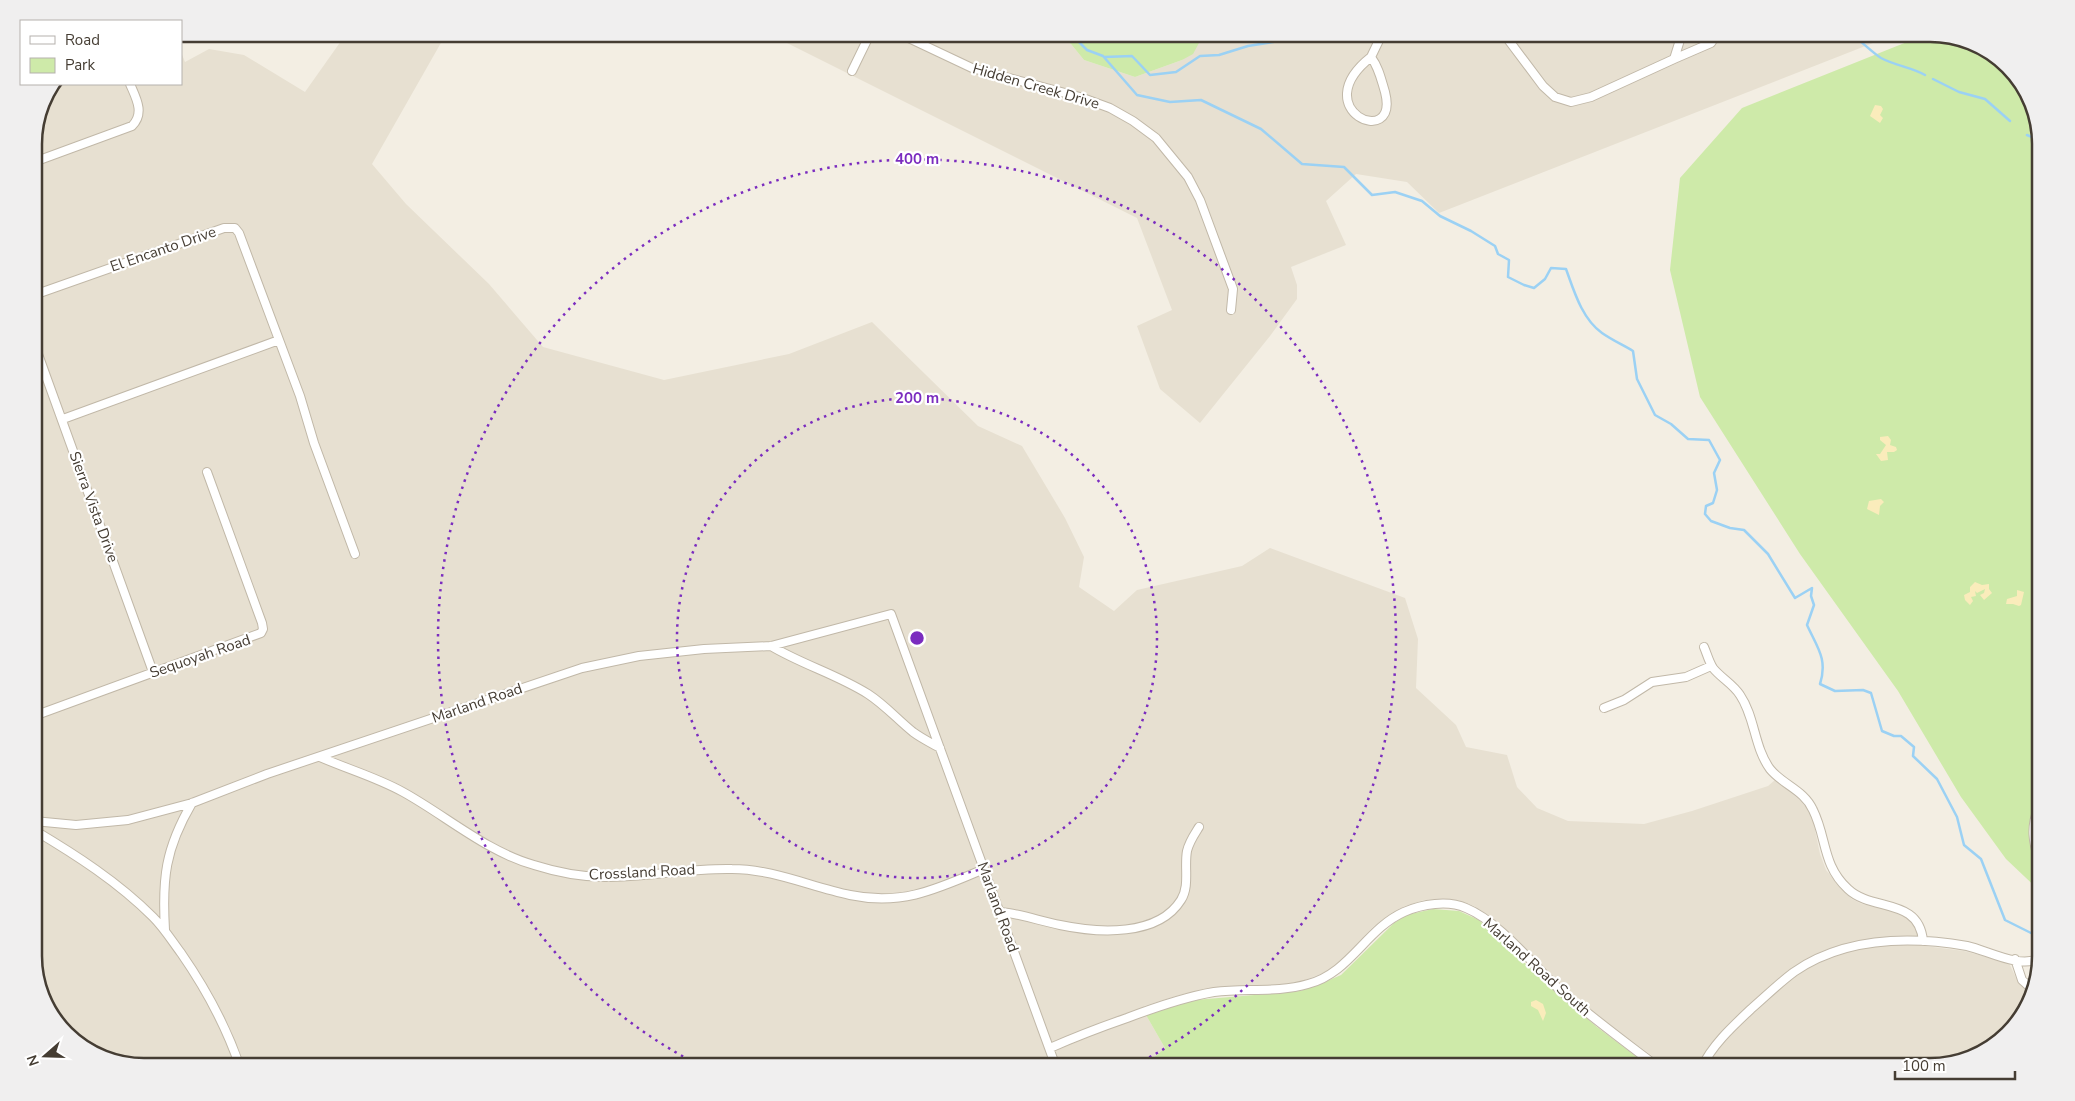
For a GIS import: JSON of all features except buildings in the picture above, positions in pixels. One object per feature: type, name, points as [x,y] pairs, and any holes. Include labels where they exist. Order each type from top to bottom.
[{"type":"street","points":[[1371,57],[1379,68],[1387,101],[1387,110],[1382,119],[1374,122],[1354,115],[1348,106],[1346,94],[1347,85],[1358,67],[1371,57],[1378,42]]},
{"type":"street","points":[[1510,42],[1543,86],[1555,97],[1571,102],[1591,97],[1711,42]]},
{"type":"street","points":[[1674,59],[1679,42]]},
{"type":"street","points":[[852,71],[866,43]]},
{"type":"street","name":"Hidden Creek Drive","points":[[918,43],[972,68],[1080,97],[1110,108],[1133,121],[1156,138],[1188,177],[1200,200],[1233,289],[1231,310]]},
{"type":"street","points":[[43,159],[132,126],[138,119],[139,108],[130,85]]},
{"type":"street","name":"El Encanto Drive","points":[[43,292],[230,227],[235,228],[239,233],[300,396],[314,443],[355,554]]},
{"type":"street","points":[[62,419],[279,340]]},
{"type":"street","name":"Sierra Vista Drive","points":[[43,367],[152,672]]},
{"type":"street","name":"Sequoyah Road","points":[[43,713],[152,672],[257,636],[263,629],[207,472]]},
{"type":"street","name":"Marland Road","points":[[43,822],[76,825],[102,824],[128,820],[192,803],[320,757],[582,668],[639,656],[704,649],[771,646],[891,614],[1053,1058]]},
{"type":"street","points":[[771,646],[794,659],[828,672],[871,696],[914,733],[940,748]]},
{"type":"street","points":[[1704,647],[1711,666],[1740,695],[1765,762],[1771,770],[1802,794],[1812,808],[1816,816],[1825,854],[1835,875],[1847,889],[1860,898],[1891,906],[1912,917],[1919,923],[1923,941]]},
{"type":"street","points":[[1604,708],[1624,700],[1652,682],[1686,677],[1711,666]]},
{"type":"street","name":"Crossland Road","points":[[320,757],[370,776],[404,792],[508,855],[534,865],[574,874],[605,877],[705,869],[743,869],[774,874],[851,895],[891,898],[933,891],[984,869]]},
{"type":"street","points":[[165,930],[166,868],[173,843],[192,803]]},
{"type":"street","points":[[1001,912],[1019,914],[1060,925],[1099,930],[1117,930],[1150,924],[1169,914],[1182,899],[1185,889],[1187,850],[1199,827]]},
{"type":"street","points":[[43,836],[115,884],[165,930],[212,1003],[228,1035],[237,1058]]},
{"type":"street","name":"Marland Road South","points":[[1050,1048],[1074,1037],[1182,999],[1215,992],[1298,987],[1321,980],[1341,967],[1392,919],[1415,908],[1438,904],[1465,907],[1484,918],[1588,1013],[1646,1058]]},
{"type":"street","points":[[1708,1058],[1718,1042],[1775,988],[1805,966],[1828,954],[1871,942],[1888,940],[1923,941],[1968,947],[2015,959],[2032,960]]},
{"type":"street","points":[[2015,959],[2022,980],[2028,986]]},
{"type":"shaded area","points":[[1068,42],[1084,60],[1135,77],[1182,60],[1199,42],[1875,42],[1439,213],[1407,182],[1356,174],[1326,201],[1346,245],[1291,267],[1297,285],[1297,299],[1270,336],[1200,423],[1160,389],[1137,326],[1172,310],[1137,218],[786,43]]},
{"type":"shaded area","points":[[340,43],[441,43],[372,164],[406,204],[489,284],[543,347],[664,380],[789,354],[872,322],[978,426],[1022,446],[1065,518],[1084,557],[1079,587],[1114,611],[1137,590],[1242,566],[1270,548],[1405,598],[1418,639],[1416,688],[1456,725],[1466,747],[1507,755],[1517,787],[1537,808],[1568,821],[1644,824],[1692,811],[1768,786],[1775,780],[1800,800],[1808,810],[1813,820],[1820,854],[1826,870],[1852,899],[1862,904],[1893,910],[1903,915],[1913,922],[1925,946],[1964,951],[2009,963],[2017,980],[2027,990],[2022,1002],[2012,1019],[1993,1038],[1970,1051],[1944,1058],[1655,1058],[1597,1015],[1555,979],[1491,917],[1474,906],[1458,900],[1438,899],[1424,900],[1393,912],[1373,927],[1336,966],[1303,981],[1286,984],[1208,989],[1183,994],[1144,1006],[1146,1015],[1165,1048],[1153,1058],[137,1058],[124,1057],[99,1048],[77,1033],[60,1013],[48,990],[43,964],[44,124],[50,105],[62,85],[182,85],[182,54],[185,62],[209,49],[244,55],[305,92]]},
{"type":"green space","points":[[1068,42],[1199,43],[1193,54],[1182,60],[1135,77],[1084,60]]},
{"type":"green space","points":[[1907,42],[1931,42],[1964,48],[1987,60],[2007,77],[2022,99],[2027,111],[2032,137],[2032,884],[2006,859],[1961,797],[1898,691],[1800,554],[1700,397],[1670,270],[1680,178],[1742,108]]},
{"type":"green space","points":[[1433,909],[1459,911],[1479,920],[1546,983],[1597,1027],[1638,1058],[1153,1058],[1165,1048],[1146,1015],[1195,1000],[1300,991],[1318,985],[1341,975],[1394,923],[1406,915]]},
{"type":"sand","points":[[1875,105],[1881,106],[1883,109],[1880,115],[1883,118],[1880,123],[1870,116]]},
{"type":"sand","points":[[1888,436],[1891,440],[1890,445],[1896,447],[1897,450],[1887,452],[1888,460],[1881,461],[1876,454],[1880,454],[1886,445],[1880,440],[1880,437]]},
{"type":"sand","points":[[1881,499],[1884,502],[1880,506],[1879,515],[1867,509],[1869,501]]},
{"type":"sand","points":[[1975,582],[1982,585],[1989,584],[1989,589],[1992,593],[1984,600],[1980,595],[1984,593],[1985,589],[1977,593],[1975,591],[1976,596],[1971,597],[1973,601],[1970,605],[1965,600],[1964,595],[1970,592],[1970,587]]},
{"type":"sand","points":[[2017,590],[2024,592],[2021,605],[2006,604],[2007,599],[2017,596]]},
{"type":"sand","points":[[1536,1000],[1543,1004],[1546,1013],[1543,1021],[1538,1010],[1531,1006],[1531,1002]]},
{"type":"waterway","points":[[1079,42],[1087,50],[1103,56],[1137,95],[1170,102],[1201,100],[1261,129],[1302,164],[1344,167],[1372,195],[1395,192],[1422,201],[1440,216],[1471,231],[1495,246],[1498,254],[1509,260],[1508,277],[1524,285],[1534,288],[1545,279],[1551,268],[1566,269],[1580,304],[1589,320],[1602,333],[1633,351],[1637,379],[1655,415],[1671,424],[1688,439],[1709,440],[1720,460],[1714,473],[1717,490],[1713,503],[1706,506],[1705,514],[1711,521],[1730,528],[1744,530],[1768,554],[1795,598],[1812,588],[1811,596],[1814,605],[1807,625],[1822,660],[1823,667],[1820,684],[1835,691],[1863,690],[1871,693],[1882,731],[1894,736],[1901,736],[1914,747],[1913,756],[1937,779],[1957,817],[1964,845],[1981,859],[2005,920],[2032,934]]},
{"type":"waterway","points":[[1104,57],[1132,56],[1150,75],[1176,72],[1200,56],[1219,55],[1248,46],[1271,42]]},
{"type":"waterway","points":[[1861,42],[1881,58],[1925,75]]},
{"type":"waterway","points":[[1933,79],[1959,92],[1985,99],[2010,121]]},
{"type":"waterway","points":[[2027,135],[2032,137]]}]
